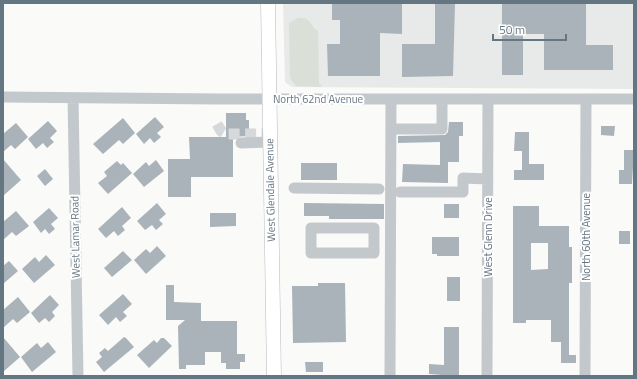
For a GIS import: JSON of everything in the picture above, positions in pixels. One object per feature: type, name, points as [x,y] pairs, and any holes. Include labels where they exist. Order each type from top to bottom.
[{"type":"main road","name":"West Glendale Avenue","points":[[268,3],[274,376]]},
{"type":"street","name":"North 62nd Avenue","points":[[3,98],[634,99]]},
{"type":"street","name":"West Lamar Road","points":[[73,98],[78,376]]},
{"type":"street","points":[[390,376],[391,99]]},
{"type":"street","points":[[391,129],[442,128],[442,99]]},
{"type":"street","name":"West Glenn Drive","points":[[487,376],[488,99]]},
{"type":"street","name":"North 60th Avenue","points":[[585,376],[586,99]]},
{"type":"street","points":[[241,143],[270,142]]},
{"type":"street","points":[[400,192],[463,192],[463,178],[488,179]]},
{"type":"street","points":[[294,188],[378,189]]},
{"type":"street","points":[[311,228],[374,228],[374,253],[311,253],[311,228]]},
{"type":"shaded area","points":[[283,3],[634,3],[634,89],[292,87],[285,81]]},
{"type":"shaded area","points":[[298,18],[308,20],[318,31],[319,84],[321,84],[321,87],[296,86],[290,78],[289,23]]},
{"type":"building","points":[[332,3],[402,3],[402,34],[380,33],[380,76],[328,76],[327,44],[340,44],[340,20],[332,20]]},
{"type":"building","points":[[435,3],[455,3],[453,76],[402,77],[402,44],[435,44]]},
{"type":"building","points":[[502,3],[586,3],[586,45],[613,45],[613,70],[544,70],[544,34],[523,34],[523,75],[502,75]]},
{"type":"building","points":[[226,113],[246,113],[246,120],[249,120],[249,132],[247,132],[248,136],[233,137],[233,177],[191,177],[191,197],[168,197],[168,159],[190,159],[189,137],[226,137]]},
{"type":"building","points":[[155,117],[164,127],[157,133],[161,137],[154,143],[150,138],[144,144],[136,134]]},
{"type":"building","points":[[123,118],[135,133],[123,144],[119,140],[103,154],[93,144]]},
{"type":"building","points":[[48,121],[57,131],[50,138],[54,142],[47,148],[43,143],[36,149],[28,139]]},
{"type":"building","points":[[449,122],[463,122],[463,136],[459,136],[459,162],[448,162],[448,183],[402,182],[403,164],[440,165],[440,142],[398,143],[398,136],[445,135],[448,132]]},
{"type":"building","points":[[16,123],[28,137],[15,149],[11,145],[3,152],[3,134]]},
{"type":"building","points":[[601,126],[615,126],[614,136],[601,135]]},
{"type":"building","points":[[515,132],[529,132],[529,164],[544,164],[544,180],[514,180],[514,170],[522,170],[522,151],[514,151]]},
{"type":"building","points":[[624,150],[634,150],[632,184],[619,184],[619,170],[624,170]]},
{"type":"building","points":[[3,159],[21,180],[3,196]]},
{"type":"building","points":[[156,160],[164,171],[144,187],[133,174],[146,162],[149,166]]},
{"type":"building","points":[[117,161],[121,165],[123,163],[132,173],[108,194],[98,183],[107,176],[104,172]]},
{"type":"building","points":[[301,163],[337,163],[337,180],[301,180]]},
{"type":"building","points":[[45,169],[53,179],[45,186],[37,176]]},
{"type":"building","points":[[157,203],[166,214],[159,220],[163,224],[156,230],[152,225],[145,230],[137,221]]},
{"type":"building","points":[[304,203],[384,204],[384,219],[329,219],[329,216],[304,216]]},
{"type":"building","points":[[444,204],[459,204],[459,218],[444,218]]},
{"type":"building","points":[[513,206],[539,206],[539,226],[569,226],[569,247],[572,247],[572,283],[569,283],[569,355],[576,355],[576,363],[561,363],[561,342],[551,342],[551,320],[526,320],[526,323],[513,323]],"holes":[[[531,243],[548,243],[548,269],[531,270]]]},
{"type":"building","points":[[122,207],[131,218],[122,226],[125,230],[118,236],[114,231],[106,238],[98,229]]},
{"type":"building","points":[[49,208],[58,218],[51,224],[55,229],[49,234],[45,229],[41,233],[33,222]]},
{"type":"building","points":[[16,211],[29,226],[16,236],[12,232],[3,240],[3,222]]},
{"type":"building","points":[[210,213],[236,213],[236,226],[210,227]]},
{"type":"building","points":[[619,231],[630,231],[630,244],[619,244]]},
{"type":"building","points":[[432,237],[459,237],[459,256],[437,256],[437,254],[432,254]]},
{"type":"building","points":[[157,246],[166,256],[146,274],[134,260],[146,249],[150,253]]},
{"type":"building","points":[[123,251],[132,260],[112,277],[104,268]]},
{"type":"building","points":[[46,255],[55,265],[34,283],[22,269],[35,257],[39,262]]},
{"type":"building","points":[[9,261],[18,271],[3,284],[3,266]]},
{"type":"building","points":[[447,277],[460,277],[460,301],[447,301]]},
{"type":"building","points":[[318,283],[345,283],[346,342],[293,343],[292,286],[318,286]]},
{"type":"building","points":[[166,285],[174,285],[174,302],[201,303],[201,321],[237,321],[237,354],[245,354],[245,362],[240,362],[240,369],[226,369],[226,363],[221,363],[221,352],[205,352],[205,365],[186,365],[186,369],[179,369],[178,326],[185,320],[166,320]]},
{"type":"building","points":[[123,294],[132,304],[123,312],[127,316],[120,322],[116,317],[108,325],[99,315]]},
{"type":"building","points":[[50,295],[59,305],[52,312],[55,316],[49,322],[45,318],[39,323],[31,313]]},
{"type":"building","points":[[18,297],[30,312],[17,323],[13,319],[3,328],[3,310]]},
{"type":"building","points":[[444,327],[459,327],[459,376],[429,374],[429,364],[444,365]]},
{"type":"building","points":[[3,337],[20,357],[3,372]]},
{"type":"building","points":[[124,337],[134,347],[104,372],[96,362],[102,357],[99,353],[105,348],[108,351]]},
{"type":"building","points":[[161,338],[164,338],[172,346],[149,368],[137,355],[154,340],[157,343]]},
{"type":"building","points":[[48,342],[56,352],[32,372],[21,357],[37,343],[41,348]]},
{"type":"building","points":[[305,362],[323,362],[323,372],[306,372]]},
{"type":"tunnel","points":[[217,124],[221,131],[226,134],[270,134]]}]
